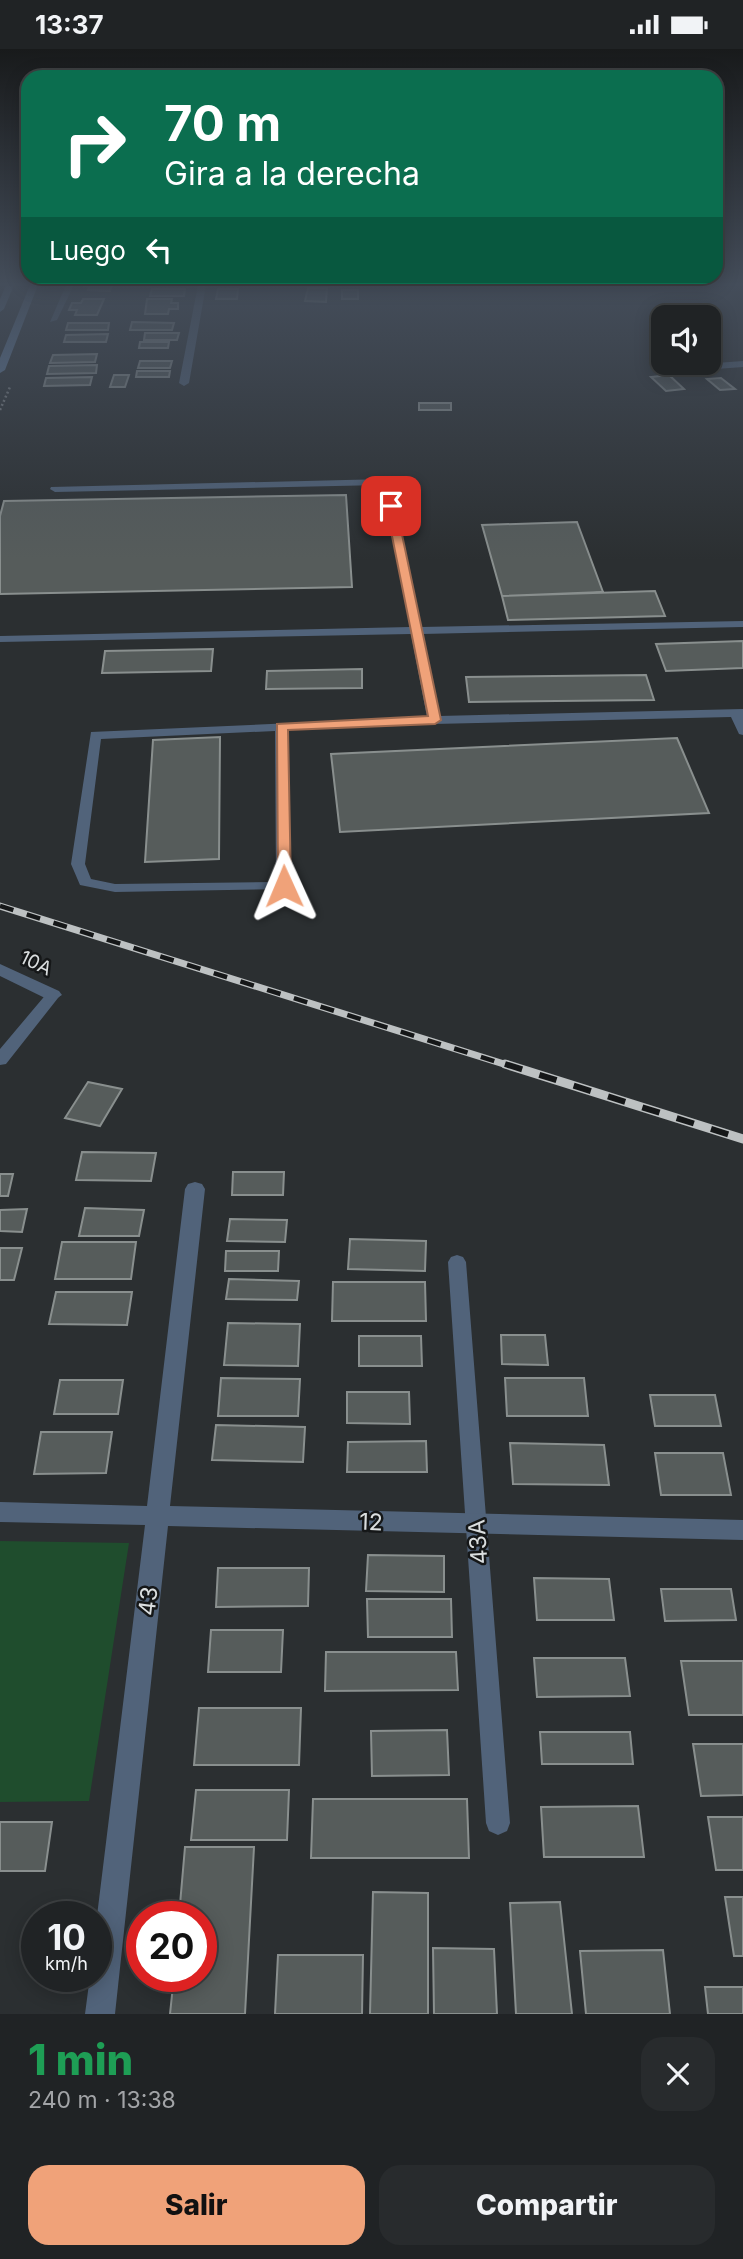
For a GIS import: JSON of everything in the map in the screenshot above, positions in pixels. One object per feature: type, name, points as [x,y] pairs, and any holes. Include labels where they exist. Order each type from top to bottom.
[{"type":"street","points":[[184,383],[185,377]]},
{"type":"street","name":"10A","points":[[0,969],[53,995]]},
{"type":"street","name":"43","points":[[100,2014],[195,1189]]},
{"type":"street","name":"12","points":[[0,1512],[743,1530]]},
{"type":"lane","points":[[55,489],[386,482],[435,720]]},
{"type":"lane","points":[[0,639],[743,624]]},
{"type":"lane","points":[[281,727],[284,886],[115,888],[85,883],[78,864],[95,735],[435,720],[739,713],[743,731]]},
{"type":"lane","points":[[0,1060],[53,995]]},
{"type":"lane","name":"43A","points":[[457,1262],[498,1823]]},
{"type":"green space","points":[[0,1541],[129,1543],[89,1801],[0,1802]]},
{"type":"building","points":[[92,377],[90,385],[44,386],[46,378]]},
{"type":"building","points":[[113,377],[128,377],[125,387],[110,387]]},
{"type":"building","points":[[651,377],[671,377],[684,389],[666,391]]},
{"type":"building","points":[[721,378],[735,389],[720,390],[707,379]]},
{"type":"building","points":[[419,403],[451,403],[451,410],[419,410]]},
{"type":"building","points":[[346,495],[352,587],[0,594],[0,516],[4,501]]},
{"type":"building","points":[[577,522],[603,592],[502,596],[482,525]]},
{"type":"building","points":[[655,591],[665,616],[508,620],[502,596]]},
{"type":"building","points":[[743,641],[743,668],[666,671],[656,644]]},
{"type":"building","points":[[213,649],[211,671],[102,673],[105,651]]},
{"type":"building","points":[[362,669],[362,688],[266,689],[267,671]]},
{"type":"building","points":[[646,675],[654,700],[469,702],[466,677]]},
{"type":"building","points":[[220,737],[219,859],[145,862],[153,740]]},
{"type":"building","points":[[677,738],[709,813],[340,832],[331,754]]},
{"type":"building","points":[[88,1082],[122,1089],[100,1126],[65,1118]]},
{"type":"building","points":[[82,1152],[156,1153],[151,1181],[76,1180]]},
{"type":"building","points":[[233,1172],[284,1172],[283,1195],[232,1195]]},
{"type":"building","points":[[0,1174],[13,1174],[8,1196],[0,1196]]},
{"type":"building","points":[[85,1208],[144,1210],[139,1236],[79,1236]]},
{"type":"building","points":[[27,1209],[22,1232],[0,1231],[0,1210]]},
{"type":"building","points":[[230,1219],[287,1220],[285,1242],[227,1241]]},
{"type":"building","points":[[350,1239],[426,1241],[425,1271],[348,1269]]},
{"type":"building","points":[[62,1242],[136,1242],[131,1279],[55,1279]]},
{"type":"building","points":[[0,1248],[22,1248],[14,1280],[0,1280]]},
{"type":"building","points":[[226,1251],[279,1251],[278,1271],[225,1271]]},
{"type":"building","points":[[229,1279],[299,1281],[297,1300],[226,1299]]},
{"type":"building","points":[[333,1282],[425,1282],[426,1321],[332,1321]]},
{"type":"building","points":[[56,1292],[132,1292],[127,1325],[49,1324]]},
{"type":"building","points":[[228,1323],[300,1324],[298,1366],[224,1365]]},
{"type":"building","points":[[501,1335],[545,1335],[548,1365],[502,1364]]},
{"type":"building","points":[[359,1336],[421,1336],[422,1366],[359,1366]]},
{"type":"building","points":[[221,1378],[300,1379],[298,1416],[218,1416]]},
{"type":"building","points":[[505,1378],[584,1378],[588,1416],[507,1416]]},
{"type":"building","points":[[60,1380],[123,1380],[118,1414],[54,1414]]},
{"type":"building","points":[[347,1392],[409,1392],[410,1424],[347,1423]]},
{"type":"building","points":[[650,1395],[715,1395],[721,1426],[655,1426]]},
{"type":"building","points":[[216,1425],[305,1427],[303,1462],[212,1460]]},
{"type":"building","points":[[41,1432],[112,1432],[106,1473],[34,1474]]},
{"type":"building","points":[[426,1441],[427,1472],[347,1472],[348,1442]]},
{"type":"building","points":[[510,1443],[604,1445],[609,1485],[513,1484]]},
{"type":"building","points":[[655,1453],[723,1453],[731,1495],[661,1495]]},
{"type":"building","points":[[368,1555],[444,1556],[444,1592],[366,1591]]},
{"type":"building","points":[[218,1568],[309,1568],[308,1606],[216,1607]]},
{"type":"building","points":[[534,1578],[609,1579],[614,1620],[537,1620]]},
{"type":"building","points":[[661,1589],[731,1589],[736,1620],[665,1621]]},
{"type":"building","points":[[367,1599],[451,1599],[452,1637],[368,1637]]},
{"type":"building","points":[[211,1630],[283,1630],[281,1672],[208,1672]]},
{"type":"building","points":[[326,1652],[456,1652],[458,1690],[325,1691]]},
{"type":"building","points":[[534,1658],[625,1658],[630,1696],[537,1697]]},
{"type":"building","points":[[681,1661],[743,1661],[743,1715],[689,1715]]},
{"type":"building","points":[[199,1708],[301,1708],[299,1765],[194,1765]]},
{"type":"building","points":[[447,1730],[449,1775],[372,1776],[371,1731]]},
{"type":"building","points":[[540,1732],[630,1732],[633,1764],[542,1764]]},
{"type":"building","points":[[693,1744],[743,1744],[743,1795],[701,1796]]},
{"type":"building","points":[[196,1790],[289,1790],[287,1840],[191,1840]]},
{"type":"building","points":[[313,1799],[467,1799],[469,1858],[311,1858]]},
{"type":"building","points":[[638,1806],[644,1857],[544,1857],[541,1807]]},
{"type":"building","points":[[708,1817],[743,1817],[743,1870],[716,1870]]},
{"type":"building","points":[[0,1822],[52,1822],[45,1871],[0,1871]]},
{"type":"building","points":[[185,1847],[254,1847],[245,2014],[170,2014],[172,1992],[217,1992],[217,1901],[180,1901]]},
{"type":"building","points":[[373,1892],[428,1893],[428,2014],[370,2014]]},
{"type":"building","points":[[725,1897],[743,1897],[743,1956],[734,1956]]},
{"type":"building","points":[[560,1902],[572,2014],[516,2014],[510,1903]]},
{"type":"building","points":[[433,1948],[494,1949],[497,2014],[434,2014]]},
{"type":"building","points":[[663,1950],[670,2014],[586,2014],[580,1951]]},
{"type":"building","points":[[278,1955],[363,1955],[362,2014],[275,2014]]},
{"type":"building","points":[[705,1987],[743,1987],[743,2014],[708,2014]]},
{"type":"railway","points":[[0,906],[510,1066]]},
{"type":"railway","points":[[505,1064],[743,1139]]},
{"type":"route","points":[[284,886],[281,727],[435,720],[391,506]]}]
